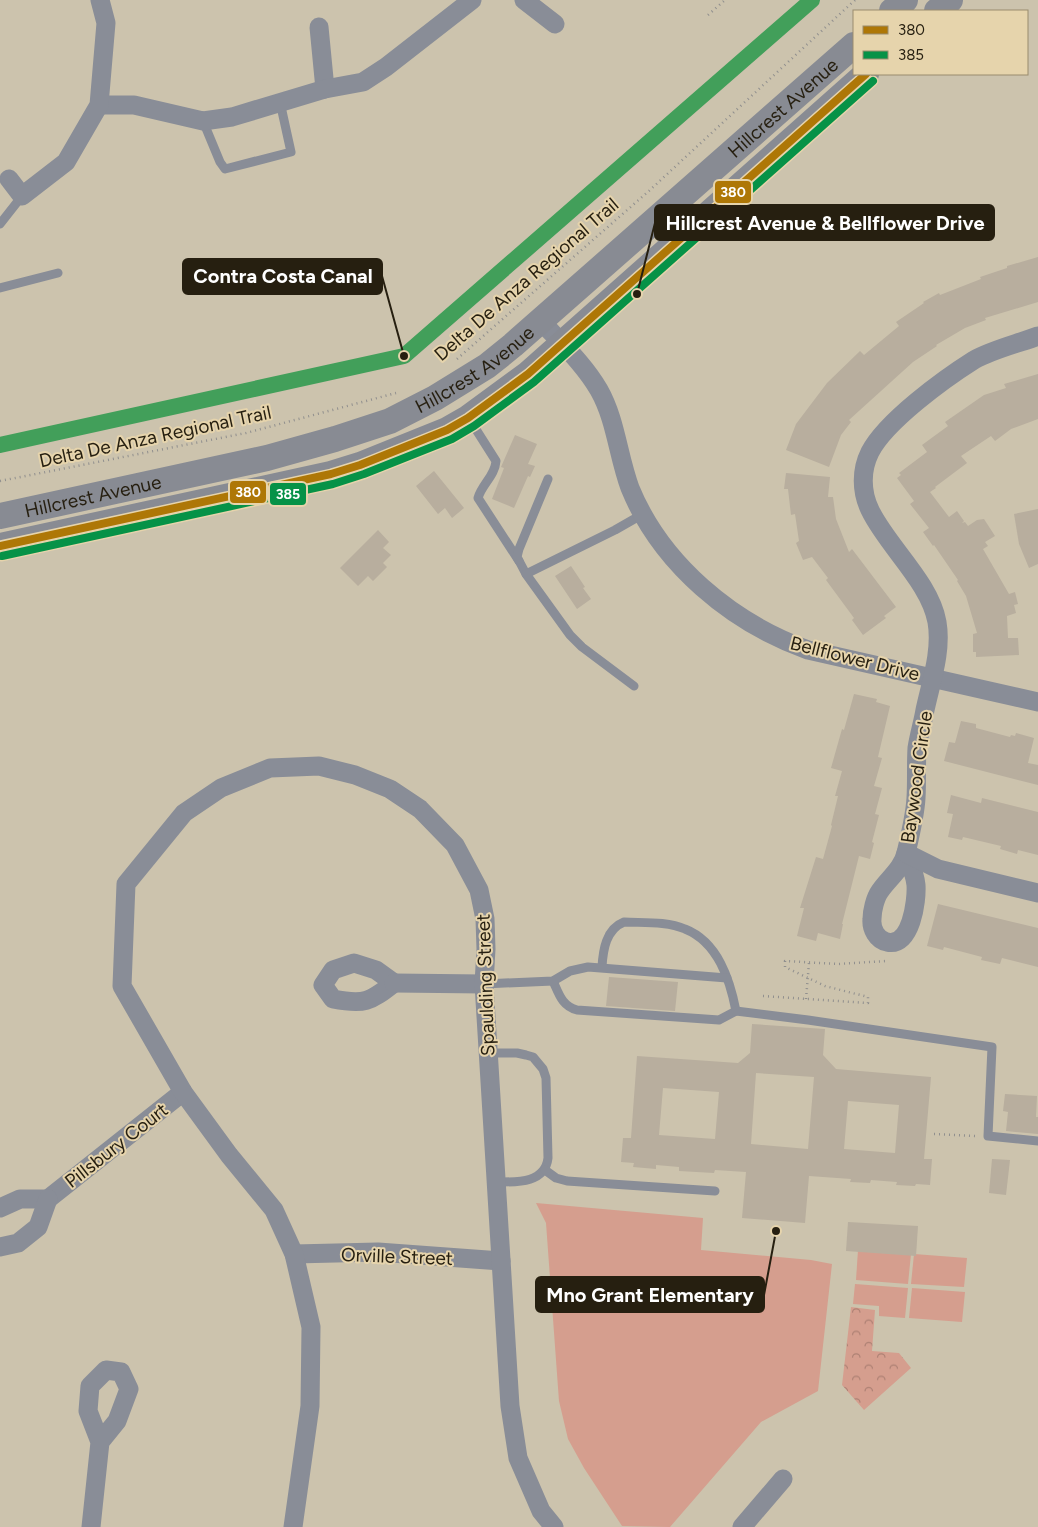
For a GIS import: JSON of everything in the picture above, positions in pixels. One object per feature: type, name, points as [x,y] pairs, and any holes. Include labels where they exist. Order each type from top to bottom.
[{"type":"main road","points":[[893,10],[905,0]]},
{"type":"main road","points":[[938,10],[950,0]]},
{"type":"main road","name":"Hillcrest Avenue","points":[[0,516],[267,458],[336,439],[390,421],[435,398],[487,366],[853,46]]},
{"type":"main road","name":"Hillcrest Avenue","points":[[0,546],[331,474],[392,453],[447,430],[468,418],[512,387],[865,75]]},
{"type":"street","points":[[9,179],[22,196],[66,162],[99,106],[106,22],[100,0]]},
{"type":"street","points":[[99,106],[134,105],[203,121],[232,117],[325,89],[363,82],[472,0]]},
{"type":"street","points":[[524,0],[555,24]]},
{"type":"street","points":[[319,27],[325,89]]},
{"type":"street","name":"Bellflower Drive","points":[[540,321],[591,377],[605,401],[622,465],[630,488],[643,514],[671,555],[726,607],[766,631],[808,650],[1038,702]]},
{"type":"street","name":"Baywood Circle","points":[[1038,336],[975,360],[900,417],[876,443],[866,463],[863,478],[863,487],[869,508],[922,589],[933,610],[938,634],[933,677],[918,744],[916,801],[906,853],[938,869],[1038,892]]},
{"type":"street","name":"Spaulding Street","points":[[293,1527],[310,1406],[311,1327],[294,1254],[274,1210],[229,1155],[184,1092],[122,986],[126,884],[184,812],[221,788],[270,768],[319,766],[356,776],[390,789],[420,809],[455,845],[479,890],[485,919],[484,984],[510,1406],[518,1458],[541,1511],[554,1527]]},
{"type":"street","points":[[394,983],[484,984]]},
{"type":"street","name":"Pillsbury Court","points":[[48,1199],[184,1092]]},
{"type":"street","points":[[0,1208],[20,1199],[48,1199],[38,1227],[18,1243],[0,1248]]},
{"type":"street","name":"Orville Street","points":[[294,1254],[378,1252],[501,1261]]},
{"type":"street","points":[[91,1527],[100,1442]]},
{"type":"street","points":[[742,1527],[783,1479]]},
{"type":"lane","points":[[203,121],[220,162],[225,169],[291,152],[280,102]]},
{"type":"lane","points":[[0,224],[22,196]]},
{"type":"lane","points":[[0,288],[58,273]]},
{"type":"lane","points":[[468,418],[496,461],[493,474],[480,494],[480,502],[526,574],[570,635],[582,647],[634,686]]},
{"type":"lane","points":[[519,561],[517,557],[519,549],[548,479]]},
{"type":"lane","points":[[526,574],[643,514]]},
{"type":"lane","points":[[602,967],[609,934],[615,927],[624,922],[659,924],[687,929],[710,948],[719,959],[727,978],[736,1011]]},
{"type":"lane","points":[[484,984],[553,981],[563,974],[580,968],[602,967],[727,978]]},
{"type":"lane","points":[[553,981],[563,1002],[568,1007],[577,1010],[719,1020],[736,1011],[992,1047],[988,1136],[1038,1141]]},
{"type":"lane","points":[[488,1053],[517,1053],[533,1057],[543,1069],[546,1078],[548,1158],[545,1170],[525,1182],[496,1182]]},
{"type":"lane","points":[[545,1170],[556,1178],[567,1181],[716,1191]]},
{"type":"path","points":[[708,15],[725,0]]},
{"type":"path","name":"Delta De Anza Regional Trail","points":[[457,359],[650,190],[855,0]]},
{"type":"path","name":"Delta De Anza Regional Trail","points":[[0,481],[246,433],[400,392]]},
{"type":"path","points":[[763,996],[868,1003],[868,997],[825,986],[785,967],[785,961],[838,964],[886,961],[887,955]]},
{"type":"path","points":[[806,999],[809,963]]},
{"type":"path","points":[[934,1134],[988,1136]]},
{"type":"green space","points":[[536,1203],[703,1218],[701,1250],[811,1260],[832,1264],[818,1391],[761,1422],[670,1527],[622,1526],[584,1468],[568,1439],[559,1401],[546,1223]]},
{"type":"green space","points":[[858,1250],[911,1254],[908,1284],[856,1280]]},
{"type":"green space","points":[[914,1254],[967,1258],[964,1287],[911,1284]]},
{"type":"green space","points":[[855,1284],[908,1288],[905,1318],[879,1316],[879,1306],[853,1304]]},
{"type":"green space","points":[[912,1288],[965,1292],[962,1322],[909,1318]]},
{"type":"green space","points":[[851,1307],[875,1310],[872,1351],[899,1353],[911,1368],[864,1410],[842,1385]]},
{"type":"building","points":[[1038,257],[1038,302],[985,318],[986,320],[965,328],[936,345],[913,362],[849,420],[851,422],[841,435],[829,467],[786,450],[796,424],[827,383],[860,351],[864,355],[899,326],[896,322],[939,293],[940,295],[981,279],[980,277],[1007,268],[1007,266]]},
{"type":"building","points":[[1038,374],[1038,419],[1011,429],[995,441],[991,436],[961,456],[967,463],[930,492],[949,517],[957,511],[964,521],[962,523],[965,522],[968,526],[977,520],[984,519],[995,536],[985,542],[988,546],[983,549],[1009,594],[1015,592],[1018,604],[1014,605],[1016,613],[1007,616],[1008,638],[1018,638],[1019,655],[976,657],[976,652],[973,652],[973,634],[977,633],[966,596],[958,580],[923,532],[929,528],[910,504],[914,501],[897,478],[901,475],[899,473],[927,452],[922,445],[948,426],[945,422],[984,395],[1006,388],[1004,384]]},
{"type":"building","points":[[515,435],[537,444],[528,464],[535,466],[530,477],[528,476],[514,508],[492,499],[504,468],[501,467]]},
{"type":"building","points":[[434,471],[464,508],[452,518],[445,508],[438,514],[416,486]]},
{"type":"building","points":[[786,473],[830,477],[828,497],[833,497],[836,519],[849,552],[852,549],[896,607],[884,616],[886,618],[863,635],[852,620],[854,618],[826,580],[828,578],[812,557],[803,560],[796,543],[799,541],[795,514],[791,515],[788,489],[784,489]]},
{"type":"building","points":[[1038,509],[1038,564],[1029,568],[1019,544],[1014,514]]},
{"type":"building","points":[[378,530],[389,542],[383,548],[391,555],[383,563],[387,567],[373,581],[368,576],[358,586],[340,568]]},
{"type":"building","points":[[571,566],[591,599],[577,609],[555,576]]},
{"type":"building","points":[[854,694],[877,699],[876,702],[890,706],[878,757],[882,758],[874,786],[882,788],[875,814],[879,815],[870,859],[859,856],[840,939],[818,933],[816,941],[797,936],[804,908],[800,908],[816,857],[823,859],[832,826],[838,796],[835,796],[842,771],[831,768]]},
{"type":"building","points":[[961,721],[976,724],[976,728],[1010,737],[1011,735],[1015,736],[1016,733],[1034,738],[1028,763],[1038,765],[1038,785],[944,761],[949,742],[955,743]]},
{"type":"building","points":[[951,795],[981,803],[982,798],[1038,812],[1038,855],[1018,850],[1017,854],[1000,849],[1001,846],[963,837],[962,840],[948,837],[953,814],[947,813]]},
{"type":"building","points":[[938,904],[1038,928],[1038,967],[1002,958],[1000,964],[981,960],[982,957],[944,947],[943,950],[927,946]]},
{"type":"building","points":[[609,977],[678,982],[675,1011],[606,1006]]},
{"type":"building","points":[[752,1024],[825,1029],[823,1055],[836,1069],[931,1077],[924,1159],[932,1159],[930,1185],[896,1185],[897,1182],[871,1180],[870,1183],[850,1182],[851,1179],[809,1176],[805,1223],[742,1218],[746,1172],[715,1170],[714,1173],[679,1171],[679,1167],[656,1165],[656,1169],[633,1167],[634,1163],[621,1162],[623,1138],[631,1138],[637,1056],[738,1063],[750,1053]],"holes":[[[756,1073],[814,1077],[808,1149],[751,1144]],[[663,1088],[719,1092],[715,1139],[659,1135]],[[848,1101],[899,1105],[895,1153],[844,1149]]]},
{"type":"building","points":[[1005,1094],[1037,1096],[1036,1117],[1038,1117],[1038,1134],[1006,1131],[1008,1112],[1003,1111]]},
{"type":"building","points":[[992,1159],[1010,1160],[1006,1195],[989,1193]]},
{"type":"building","points":[[848,1222],[918,1226],[916,1256],[846,1251]]},
{"type":"waterway","points":[[0,445],[404,356],[812,0]]},
{"type":"transit line","name":"380","points":[[0,546],[331,474],[360,465],[447,430],[468,418],[528,374],[865,75]]},
{"type":"transit line","name":"385","points":[[2,556],[333,484],[364,474],[452,439],[474,426],[534,382],[873,81]]},
{"type":"place","name":"Hillcrest Avenue & Bellflower Drive","points":[[637,294]]},
{"type":"place","name":"Contra Costa Canal","points":[[404,356]]},
{"type":"place","name":"Mno Grant Elementary","points":[[776,1231]]}]
